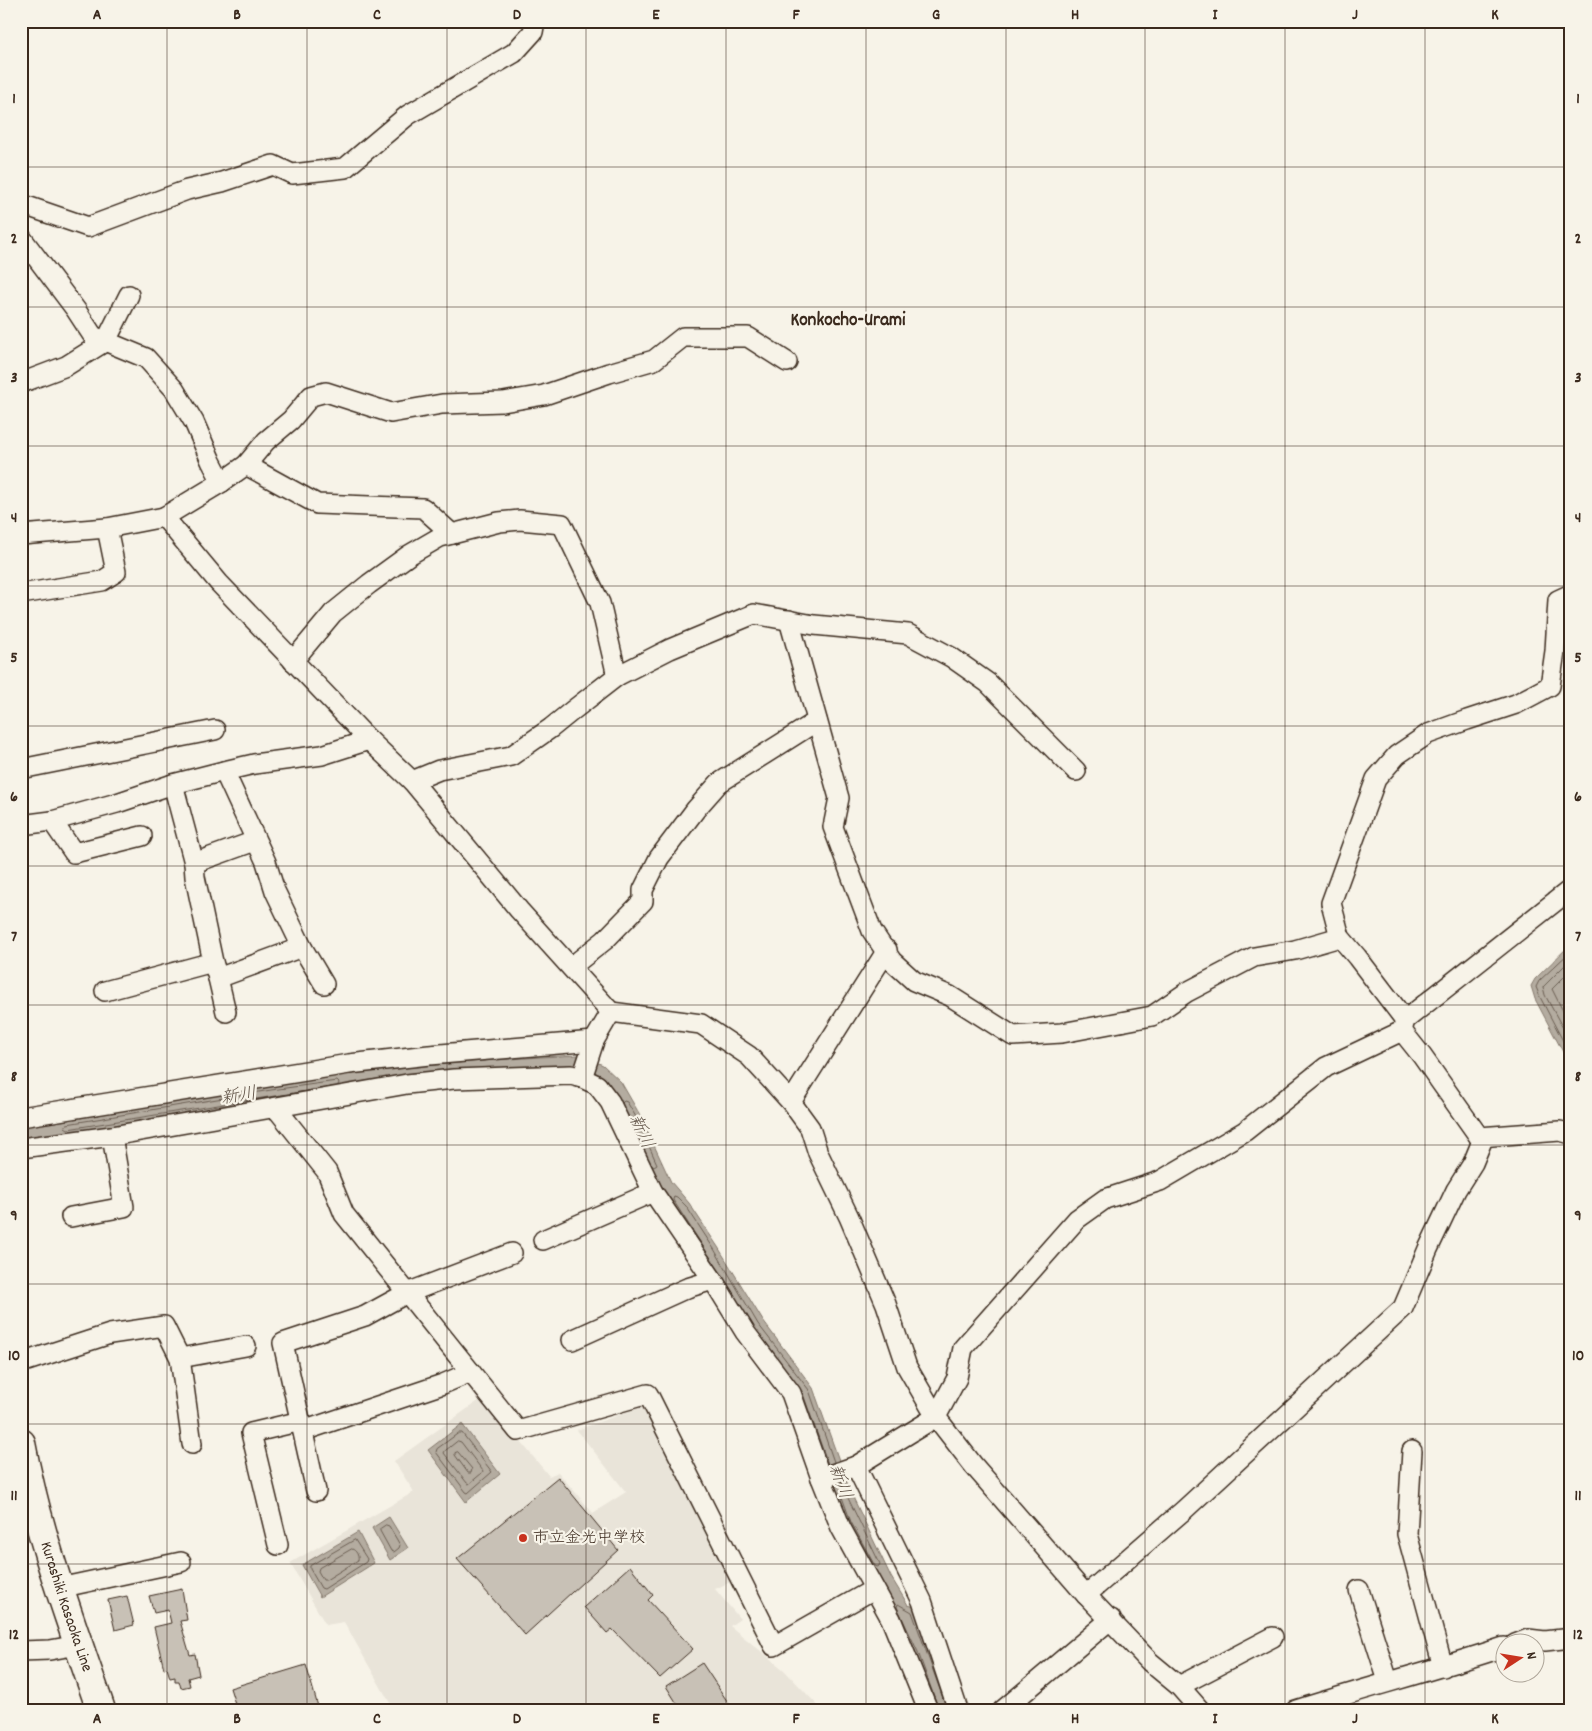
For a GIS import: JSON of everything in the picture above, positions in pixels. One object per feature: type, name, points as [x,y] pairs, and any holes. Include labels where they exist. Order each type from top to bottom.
[{"type":"main road","name":"Kurashiki Kasaoka Line","points":[[21,1444],[37,1516],[58,1588],[101,1710]]},
{"type":"street","points":[[21,204],[88,227],[188,190],[222,182],[273,165],[292,174],[345,168],[408,115],[514,53],[532,32],[535,21]]},
{"type":"street","points":[[21,237],[76,310],[93,336],[146,358],[174,389],[194,422],[222,482]]},
{"type":"street","points":[[21,383],[66,366],[106,341],[129,295]]},
{"type":"street","points":[[21,535],[107,528],[164,517],[222,482],[246,465],[266,441],[291,420],[311,396],[326,392],[391,413],[442,404],[503,402],[544,395],[654,360],[683,337],[748,337],[788,362]]},
{"type":"street","points":[[246,465],[318,504],[423,508],[452,534]]},
{"type":"street","points":[[164,517],[219,583],[369,740],[412,781],[519,910],[611,1012],[701,1024],[749,1056],[791,1102],[810,1128],[818,1153],[886,1304],[907,1367],[936,1417],[974,1466],[1086,1595],[1111,1619],[1150,1662],[1179,1686],[1200,1710]]},
{"type":"street","points":[[293,661],[333,613],[409,555],[440,538],[452,534],[499,522],[520,520],[562,524],[600,603],[617,676]]},
{"type":"street","points":[[21,594],[102,581],[116,572],[107,528]]},
{"type":"street","points":[[1086,1595],[1184,1510],[1403,1308],[1428,1249],[1482,1141],[1422,1056],[1358,957],[1340,936],[1331,902],[1376,779],[1397,754],[1428,734],[1516,704],[1550,686],[1555,652],[1558,600],[1571,594]]},
{"type":"street","points":[[412,781],[439,770],[511,756],[551,728],[617,676],[670,649],[754,614],[814,624],[908,634],[951,657],[988,683],[1076,771]]},
{"type":"street","points":[[789,620],[839,798],[834,827],[872,931],[887,950],[892,961],[914,981],[950,996],[1013,1036],[1062,1033],[1152,1016],[1187,992],[1254,958],[1295,950],[1340,936]]},
{"type":"street","points":[[571,968],[605,940],[643,901],[643,890],[659,858],[696,809],[719,783],[817,721]]},
{"type":"street","points":[[21,768],[215,730]]},
{"type":"street","points":[[21,825],[52,821],[117,803],[173,784],[224,771],[254,764],[322,755],[369,740]]},
{"type":"street","points":[[224,771],[266,862],[275,891],[302,947],[324,984]]},
{"type":"street","points":[[173,784],[194,863],[226,1012]]},
{"type":"street","points":[[52,821],[74,854],[142,836]]},
{"type":"street","points":[[194,863],[255,841]]},
{"type":"street","points":[[820,1478],[856,1466],[936,1417],[957,1378],[963,1348],[1077,1219],[1105,1199],[1160,1181],[1245,1131],[1326,1066],[1404,1026],[1571,889]]},
{"type":"street","points":[[105,991],[216,970],[302,947]]},
{"type":"street","points":[[791,1102],[887,950]]},
{"type":"street","points":[[582,1078],[594,1041],[611,1012]]},
{"type":"street","points":[[21,1117],[349,1064],[594,1041]]},
{"type":"street","points":[[21,1148],[112,1136],[407,1084],[454,1079],[571,1075],[597,1085],[610,1102],[653,1192],[745,1332],[791,1393],[820,1478],[841,1528],[891,1619],[928,1710]]},
{"type":"street","points":[[276,1108],[327,1172],[344,1214],[518,1430],[648,1394],[774,1646],[874,1589]]},
{"type":"street","points":[[1479,1137],[1560,1132],[1571,1134]]},
{"type":"street","points":[[71,1217],[124,1207],[112,1136]]},
{"type":"street","points":[[544,1240],[653,1192]]},
{"type":"street","points":[[316,1491],[283,1343],[365,1316],[407,1293],[512,1253]]},
{"type":"street","points":[[572,1340],[687,1288],[712,1280]]},
{"type":"street","points":[[21,1362],[110,1334],[164,1326],[180,1358],[192,1444]]},
{"type":"street","points":[[180,1358],[246,1346]]},
{"type":"street","points":[[278,1545],[251,1433],[302,1426],[443,1384],[471,1372]]},
{"type":"street","points":[[1412,1451],[1407,1534],[1443,1667]]},
{"type":"street","points":[[856,1466],[922,1601],[958,1710]]},
{"type":"street","points":[[58,1588],[181,1562]]},
{"type":"street","points":[[1359,1590],[1388,1681]]},
{"type":"street","points":[[1003,1710],[1111,1619]]},
{"type":"street","points":[[1179,1686],[1273,1637]]},
{"type":"street","points":[[1544,1641],[1571,1638]]},
{"type":"street","points":[[21,1651],[50,1650],[78,1645]]},
{"type":"street","points":[[1296,1710],[1494,1650]]},
{"type":"shaded area","name":"市立金光中学校","points":[[484,1397],[549,1476],[558,1472],[593,1513],[626,1492],[577,1430],[646,1405],[735,1580],[715,1589],[740,1619],[730,1626],[784,1670],[822,1710],[394,1710],[344,1622],[326,1625],[290,1563],[414,1492],[394,1461]]},
{"type":"water","points":[[1571,944],[1571,1067],[1535,999],[1531,986],[1535,979]]},
{"type":"water","name":"新川","points":[[579,1055],[603,1065],[621,1082],[640,1115],[671,1182],[689,1203],[763,1321],[813,1388],[850,1491],[891,1577],[908,1605],[915,1607],[952,1710],[935,1710],[846,1524],[829,1479],[744,1324],[646,1165],[575,1071],[21,1142],[21,1127],[309,1079],[463,1062]]},
{"type":"water","points":[[462,1424],[500,1474],[466,1502],[428,1450]]},
{"type":"water","points":[[389,1517],[408,1548],[390,1560],[372,1528]]},
{"type":"water","points":[[358,1532],[374,1563],[320,1597],[302,1565]]},
{"type":"building","points":[[558,1477],[618,1550],[525,1635],[457,1559]]},
{"type":"building","points":[[630,1566],[653,1595],[648,1600],[693,1649],[660,1678],[612,1629],[607,1633],[584,1607]]},
{"type":"building","points":[[182,1589],[187,1620],[180,1621],[190,1655],[195,1654],[199,1675],[188,1678],[190,1686],[181,1688],[179,1681],[175,1681],[175,1677],[170,1678],[167,1668],[164,1669],[154,1627],[171,1623],[168,1610],[154,1613],[149,1596]]},
{"type":"building","points":[[127,1596],[134,1625],[115,1630],[108,1600]]},
{"type":"building","points":[[702,1663],[733,1710],[681,1710],[666,1686]]},
{"type":"building","points":[[306,1665],[319,1710],[237,1710],[230,1688]]},
{"type":"place","name":"市立金光中学校","points":[[523,1538]]},
{"type":"district","name":"Konkocho-Urami","points":[[848,321]]}]
